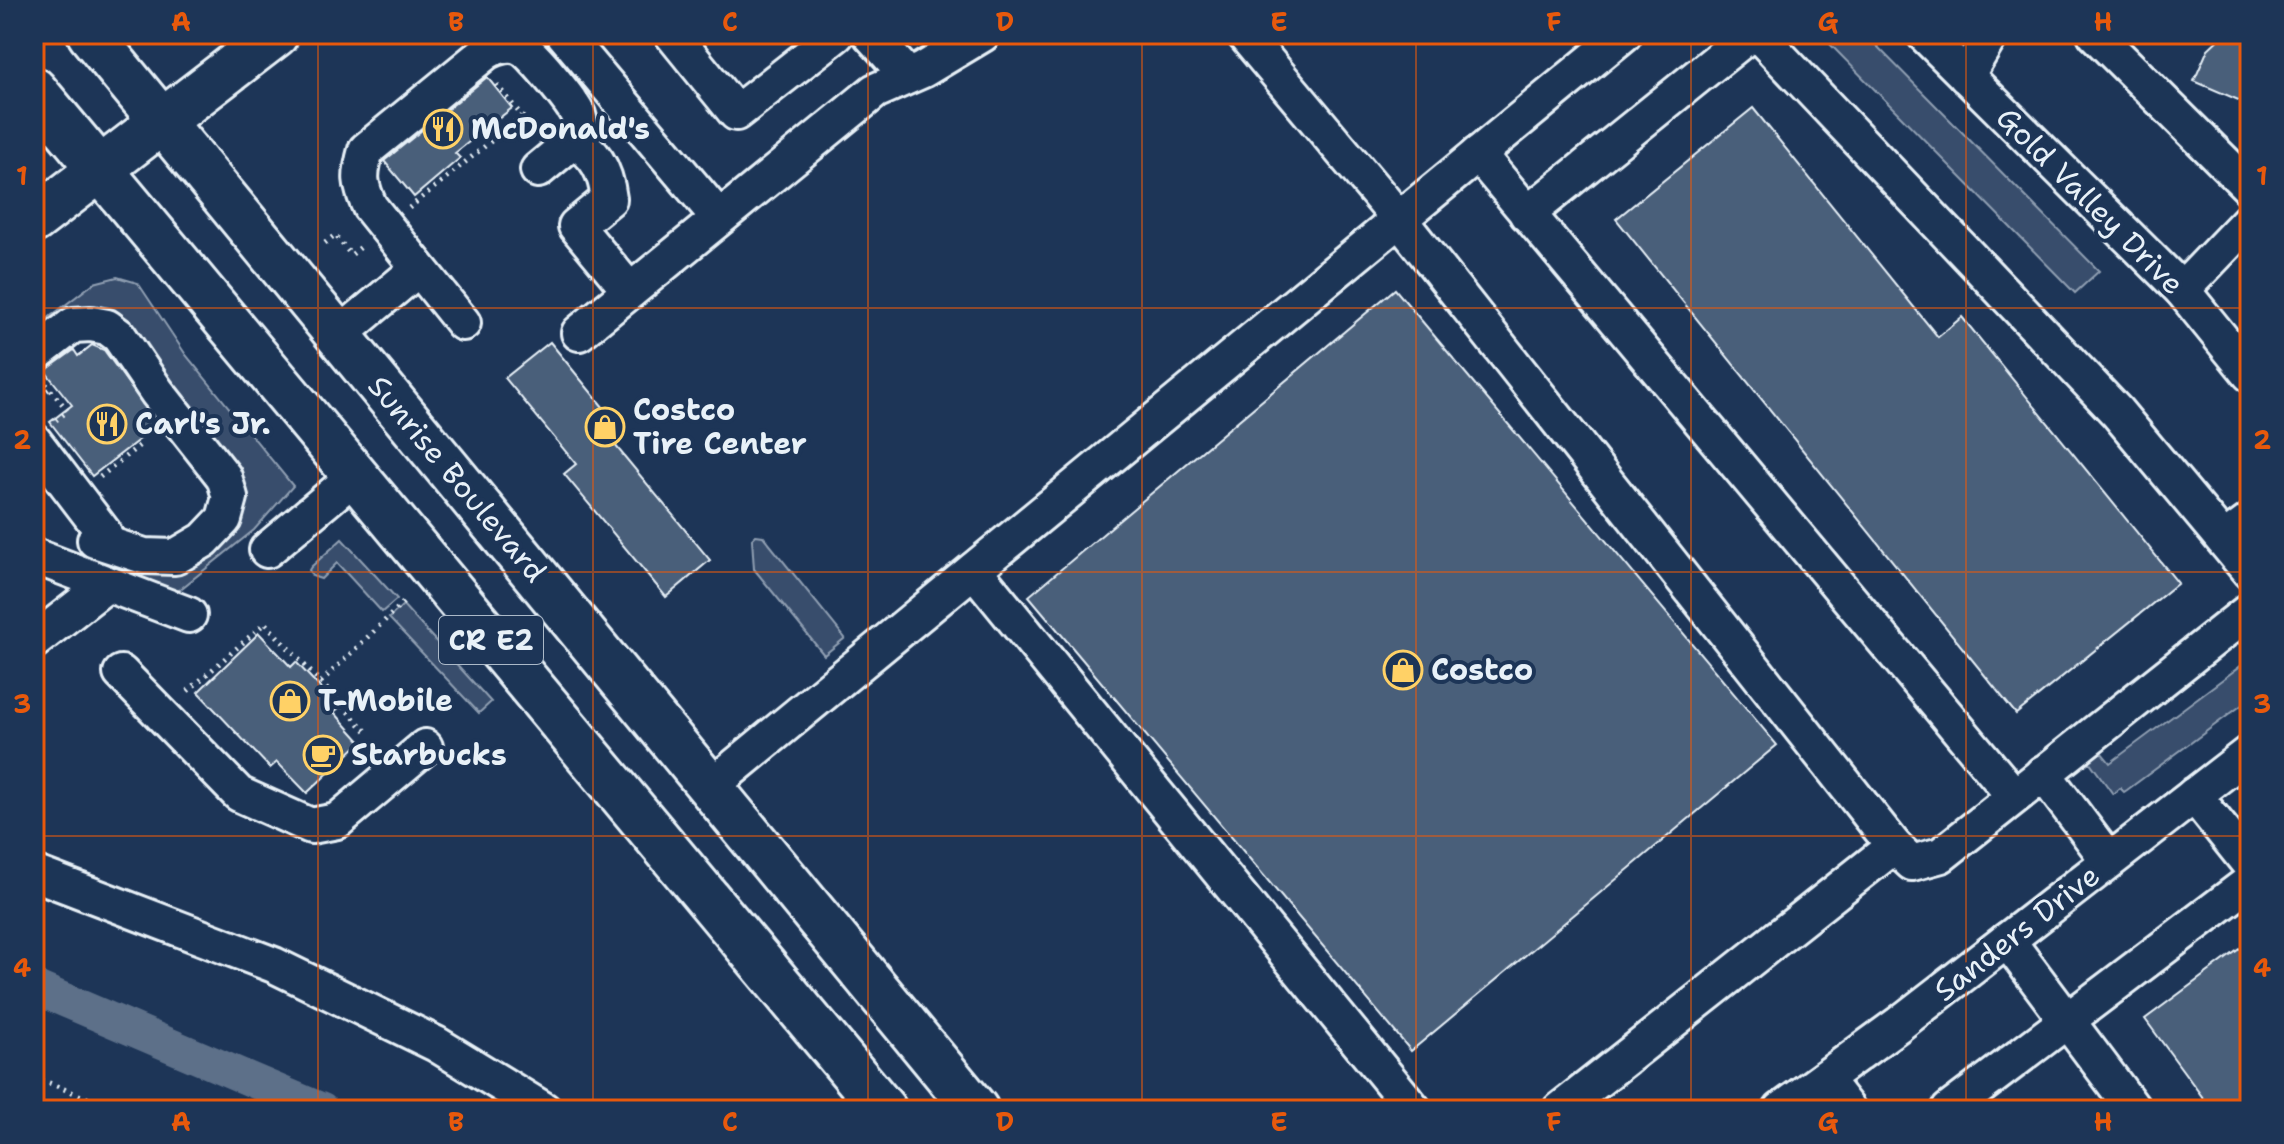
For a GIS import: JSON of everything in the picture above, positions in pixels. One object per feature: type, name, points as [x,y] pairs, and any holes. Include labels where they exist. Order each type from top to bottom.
[{"type":"main road","name":"Sunrise Boulevard","points":[[90,34],[976,1110]]},
{"type":"main road","points":[[34,220],[276,34]]},
{"type":"main road","name":"CR E2","points":[[34,90],[884,1110]]},
{"type":"street","points":[[564,34],[719,218]]},
{"type":"street","points":[[674,35],[736,113],[837,34]]},
{"type":"street","points":[[870,34],[908,76]]},
{"type":"street","points":[[579,333],[875,91],[983,34]]},
{"type":"street","points":[[1244,34],[1399,219],[1894,846],[1912,863],[1941,855],[2250,610]]},
{"type":"street","points":[[710,787],[1624,34]]},
{"type":"street","points":[[1527,214],[1750,34]]},
{"type":"street","points":[[1758,34],[2117,412],[2237,530],[2250,572]]},
{"type":"street","name":"Gold Valley Drive","points":[[1924,34],[2182,290],[2250,374]]},
{"type":"street","points":[[1966,76],[1991,34]]},
{"type":"street","points":[[2095,34],[2250,188]]},
{"type":"street","points":[[463,323],[370,207],[361,189],[360,171],[366,150],[486,52],[512,45],[524,49],[573,104],[579,117],[583,146]]},
{"type":"street","points":[[538,170],[573,141],[583,146],[602,170],[609,199],[576,226],[630,291]]},
{"type":"street","points":[[1478,154],[2014,796]]},
{"type":"street","points":[[2182,290],[2250,219]]},
{"type":"street","points":[[338,336],[418,269]]},
{"type":"street","points":[[34,355],[73,325],[107,327],[119,336],[157,392],[224,477],[230,497],[224,519],[204,540],[175,557],[144,556],[105,533],[34,441]]},
{"type":"street","points":[[267,550],[355,476]]},
{"type":"street","points":[[74,571],[105,533]]},
{"type":"street","points":[[34,556],[189,615]]},
{"type":"street","points":[[974,570],[1414,1110]]},
{"type":"street","points":[[34,641],[107,584]]},
{"type":"street","points":[[121,673],[239,794],[311,826],[337,821],[425,747]]},
{"type":"street","name":"Sanders Drive","points":[[1781,1110],[2250,752]]},
{"type":"street","points":[[2043,773],[2109,861]]},
{"type":"street","points":[[2194,795],[2250,865]]},
{"type":"street","points":[[1560,1110],[1894,846]]},
{"type":"street","points":[[34,873],[274,965],[436,1044],[544,1110]]},
{"type":"street","points":[[1949,1110],[2250,882]]},
{"type":"street","points":[[2007,940],[2134,1110]]},
{"type":"street","points":[[1824,1079],[1848,1110]]},
{"type":"path","points":[[325,243],[335,235],[351,255],[522,116],[495,83]]},
{"type":"path","points":[[34,400],[50,389]]},
{"type":"path","points":[[321,682],[404,602]]},
{"type":"path","points":[[188,691],[265,623],[367,732]]},
{"type":"path","points":[[34,1077],[117,1110]]},
{"type":"shaded area","points":[[1820,34],[1865,34],[2099,271],[2075,293]]},
{"type":"shaded area","points":[[117,277],[138,283],[186,355],[293,486],[254,530],[173,595],[111,569],[112,560],[232,520],[123,330],[34,343],[34,329],[94,283]]},
{"type":"shaded area","points":[[756,535],[763,536],[845,638],[824,655],[754,569],[752,539]]},
{"type":"shaded area","points":[[342,539],[397,599],[382,612],[337,563],[321,579],[312,576],[311,567]]},
{"type":"shaded area","points":[[403,605],[491,702],[479,713],[389,618]]},
{"type":"shaded area","points":[[2250,659],[2250,699],[2127,790],[2124,792],[2120,788],[2113,794],[2087,758],[2097,747],[2110,763]]},
{"type":"building","points":[[2224,34],[2250,34],[2250,105],[2194,81],[2208,49]]},
{"type":"building","name":"McDonald's","points":[[487,77],[512,108],[455,153],[460,158],[414,197],[384,161]]},
{"type":"building","points":[[1753,108],[1938,337],[1962,317],[2178,583],[2016,714],[1616,219]]},
{"type":"building","name":"Costco","points":[[1395,289],[1777,745],[1411,1051],[1029,596]]},
{"type":"building","points":[[550,342],[621,429],[610,439],[710,560],[666,597],[564,474],[576,464],[505,378]]},
{"type":"building","points":[[92,345],[104,350],[158,425],[92,476],[50,422],[72,405],[45,371],[74,350],[78,356]]},
{"type":"building","points":[[259,633],[291,667],[296,662],[339,708],[334,712],[361,742],[307,793],[277,762],[270,768],[198,692]]},
{"type":"building","points":[[2250,941],[2250,1110],[2212,1110],[2145,1019]]},
{"type":"waterway","points":[[34,987],[322,1110]]},
{"type":"place","name":"McDonald's","points":[[443,129]]},
{"type":"place","name":"Carl's Jr.","points":[[107,424]]},
{"type":"place","name":"Costco Tire Center","points":[[605,427]]},
{"type":"place","name":"Costco","points":[[1403,670]]},
{"type":"place","name":"T-Mobile","points":[[290,701]]},
{"type":"place","name":"Starbucks","points":[[323,755]]}]
